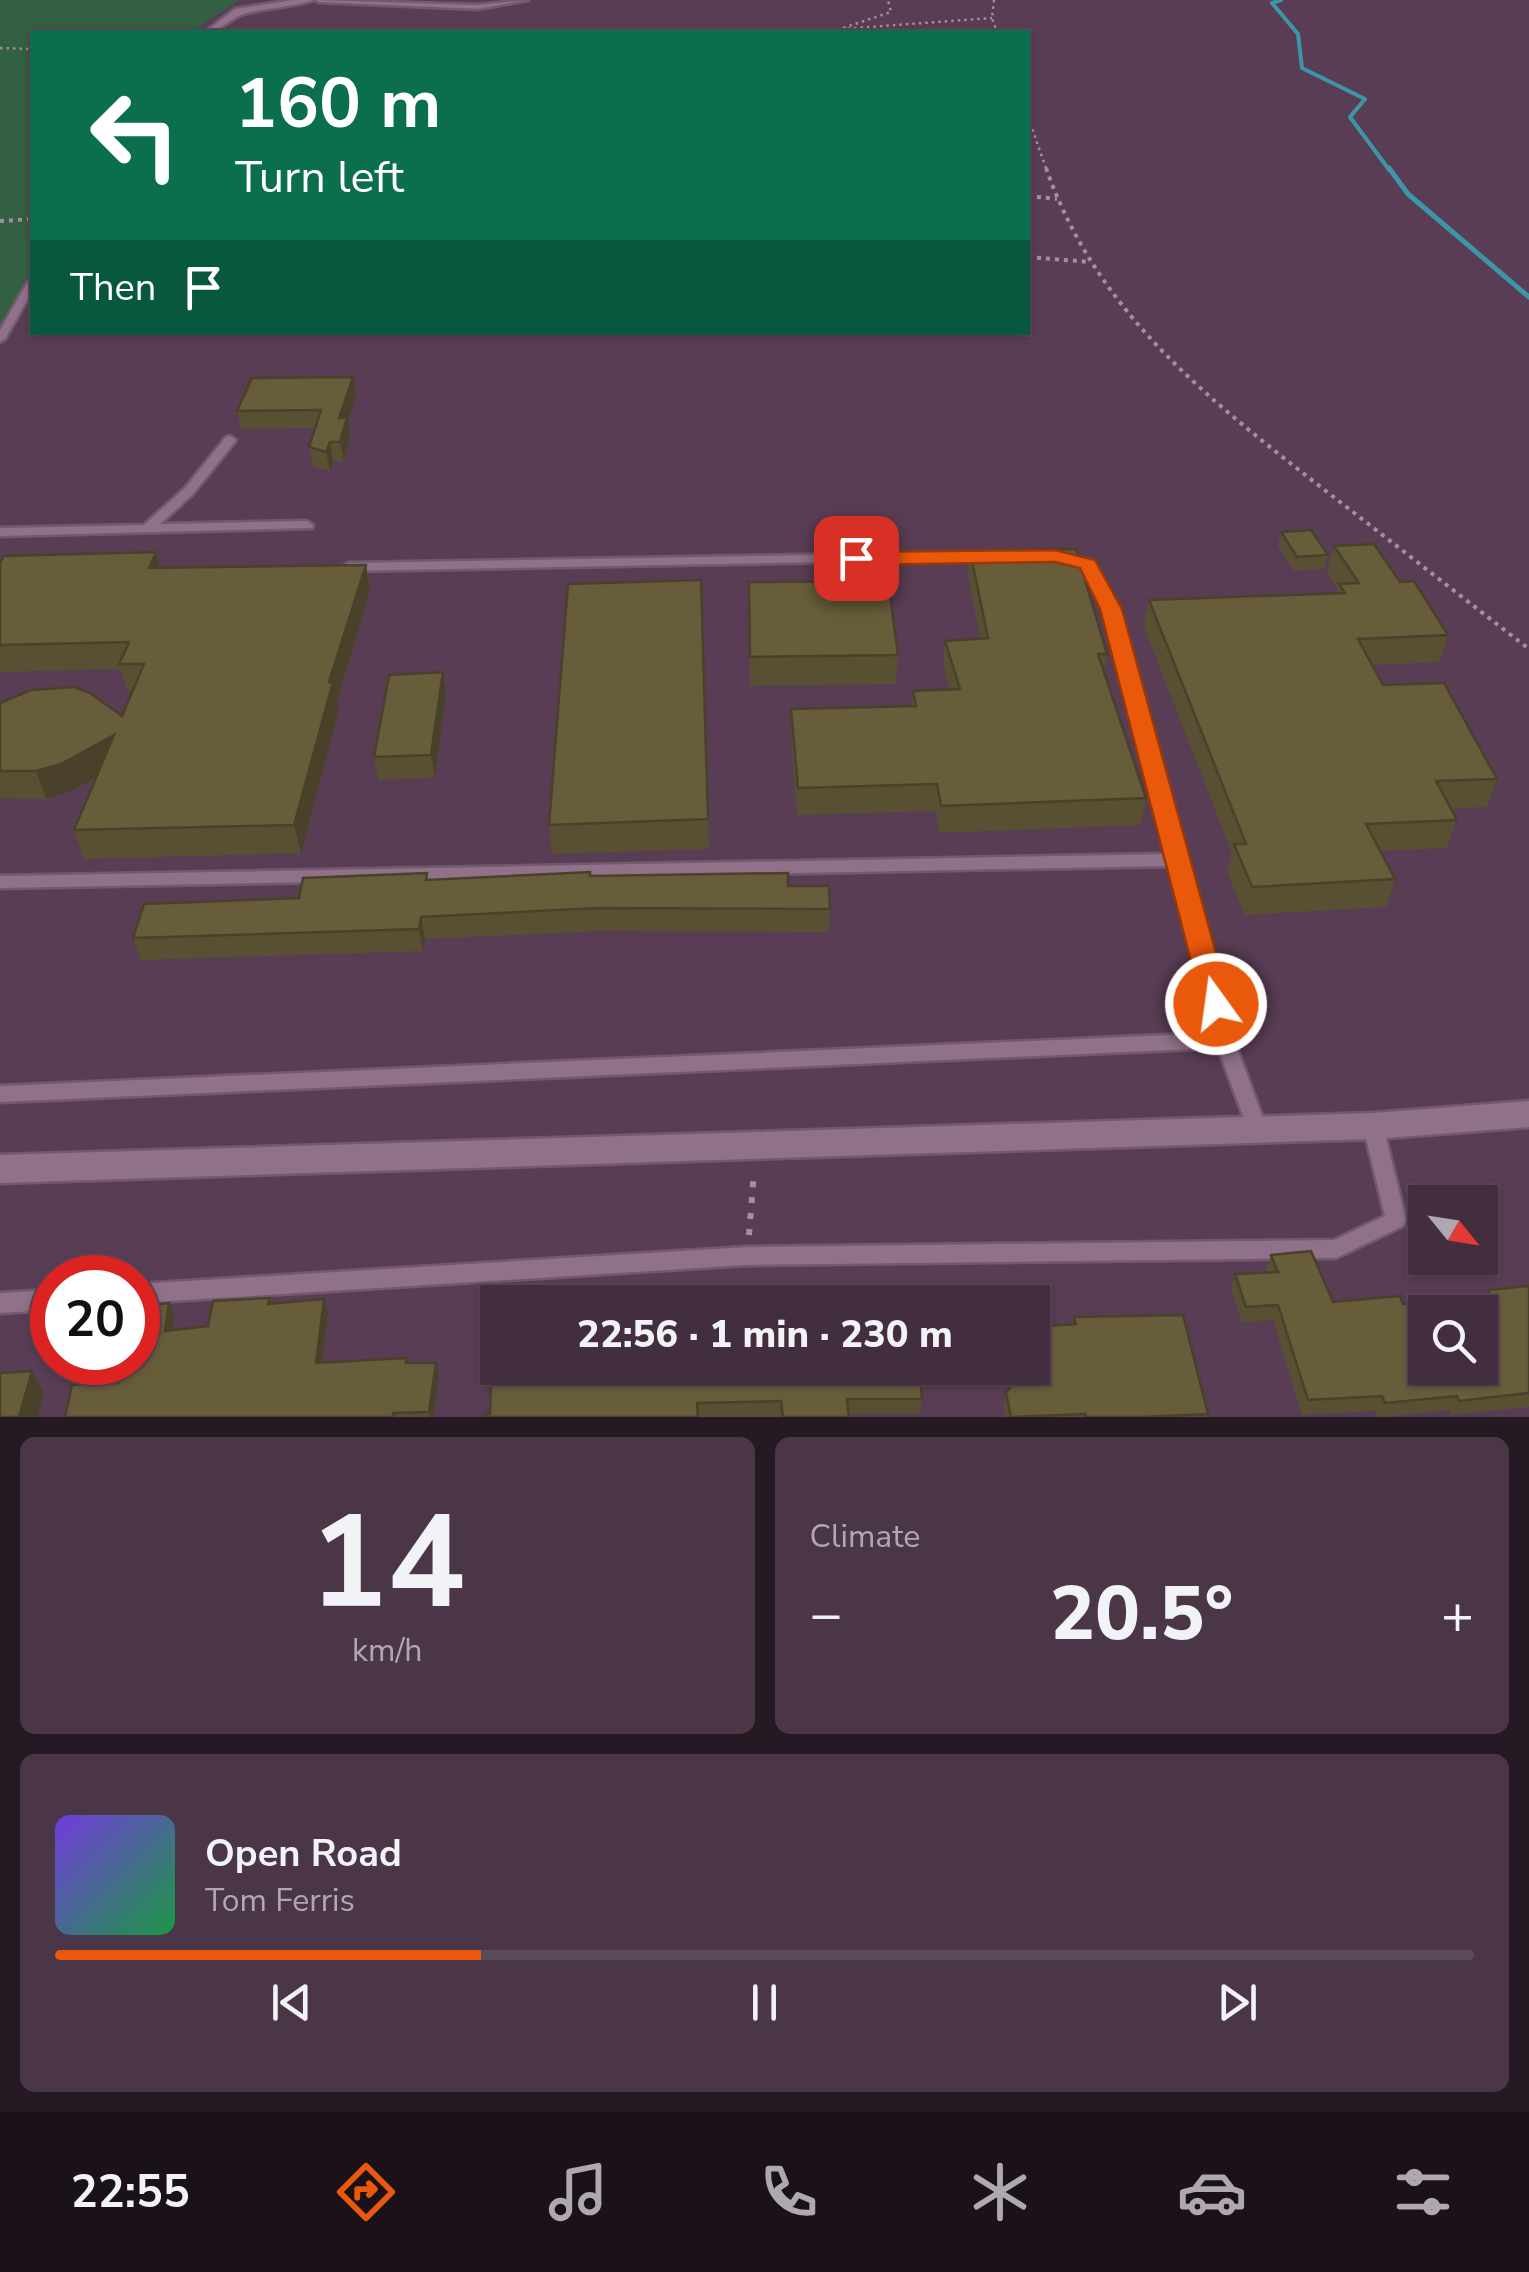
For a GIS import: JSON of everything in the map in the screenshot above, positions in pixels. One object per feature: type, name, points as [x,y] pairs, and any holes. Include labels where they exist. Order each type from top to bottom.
[{"type":"main road","points":[[0,1169],[1373,1126],[1529,1114]]},
{"type":"lane","points":[[212,30],[252,0]]},
{"type":"lane","points":[[231,16],[260,6],[310,0]]},
{"type":"lane","points":[[320,0],[478,7],[524,0]]},
{"type":"lane","points":[[0,339],[30,286]]},
{"type":"lane","points":[[146,530],[190,492],[230,440]]},
{"type":"lane","points":[[0,532],[307,525]]},
{"type":"lane","points":[[340,567],[995,556]]},
{"type":"lane","points":[[1042,556],[1088,564],[1111,609],[1226,1040],[1258,1128]]},
{"type":"lane","points":[[0,882],[1178,860]]},
{"type":"lane","points":[[0,1094],[1226,1040]]},
{"type":"lane","points":[[160,1293],[747,1256],[1336,1249],[1396,1220],[1373,1126]]},
{"type":"lane","points":[[0,1303],[30,1301]]},
{"type":"path","points":[[838,30],[891,12],[888,0]]},
{"type":"path","points":[[994,0],[992,18],[996,30]]},
{"type":"path","points":[[842,29],[890,27],[956,17],[992,18]]},
{"type":"path","points":[[0,48],[30,49]]},
{"type":"path","points":[[1030,123],[1056,199],[1090,262],[1152,345],[1220,408],[1529,650]]},
{"type":"path","points":[[1030,196],[1056,199]]},
{"type":"path","points":[[0,221],[30,220]]},
{"type":"path","points":[[1030,257],[1090,262]]},
{"type":"path","points":[[747,1256],[757,1144]]},
{"type":"green space","points":[[0,0],[239,0],[195,30],[30,30],[30,274],[0,325]]},
{"type":"building","points":[[353,377],[339,418],[347,417],[340,442],[330,442],[326,452],[309,447],[321,410],[237,411],[252,378]]},
{"type":"building","points":[[1311,530],[1328,555],[1297,557],[1281,532]]},
{"type":"building","points":[[1374,544],[1400,582],[1414,581],[1448,635],[1358,639],[1383,685],[1444,683],[1497,779],[1436,781],[1457,820],[1366,824],[1395,879],[1252,887],[1234,844],[1246,844],[1149,600],[1345,593],[1339,584],[1359,583],[1334,546]]},
{"type":"building","points":[[1076,549],[1107,654],[1098,654],[1146,798],[941,806],[937,784],[798,788],[791,709],[916,706],[913,691],[960,689],[945,641],[988,638],[970,551]]},
{"type":"building","points":[[156,552],[149,568],[366,565],[329,682],[333,682],[294,825],[74,830],[114,735],[61,764],[36,771],[0,771],[0,703],[31,690],[74,687],[90,693],[122,716],[144,664],[119,664],[129,642],[0,645],[0,563],[4,556]]},
{"type":"building","points":[[701,580],[708,819],[549,825],[568,584]]},
{"type":"building","points":[[888,581],[898,655],[750,657],[749,582]]},
{"type":"building","points":[[443,672],[431,755],[374,757],[389,675]]},
{"type":"building","points":[[590,872],[590,876],[788,873],[788,886],[829,886],[830,909],[598,908],[421,917],[419,929],[133,938],[144,904],[299,898],[303,878],[427,873],[426,880]]},
{"type":"building","points":[[1311,1251],[1333,1302],[1400,1296],[1403,1304],[1408,1304],[1408,1385],[1498,1385],[1498,1295],[1490,1295],[1488,1290],[1529,1286],[1529,1393],[1459,1401],[1457,1396],[1385,1403],[1382,1396],[1308,1400],[1278,1305],[1246,1307],[1235,1274],[1278,1272],[1271,1255]]},
{"type":"building","points":[[270,1298],[268,1304],[324,1299],[316,1363],[406,1358],[406,1363],[436,1363],[429,1412],[393,1413],[393,1417],[65,1417],[72,1385],[160,1385],[160,1304],[169,1303],[165,1331],[208,1326],[213,1301]]},
{"type":"building","points":[[1183,1315],[1208,1414],[1011,1417],[1006,1393],[1012,1385],[1050,1385],[1050,1326],[1076,1324],[1074,1317]]},
{"type":"building","points":[[30,1371],[19,1417],[0,1417],[0,1373]]},
{"type":"building","points":[[491,1385],[921,1385],[922,1399],[847,1399],[849,1417],[783,1417],[781,1401],[697,1403],[698,1417],[485,1417],[490,1414]]},
{"type":"waterway","points":[[1281,0],[1272,3],[1298,34],[1302,68],[1365,99],[1350,117],[1390,171]]},
{"type":"waterway","points":[[1389,168],[1408,194],[1529,297]]},
{"type":"route","points":[[856,558],[1055,556],[1088,564],[1111,609],[1216,1004]]}]
